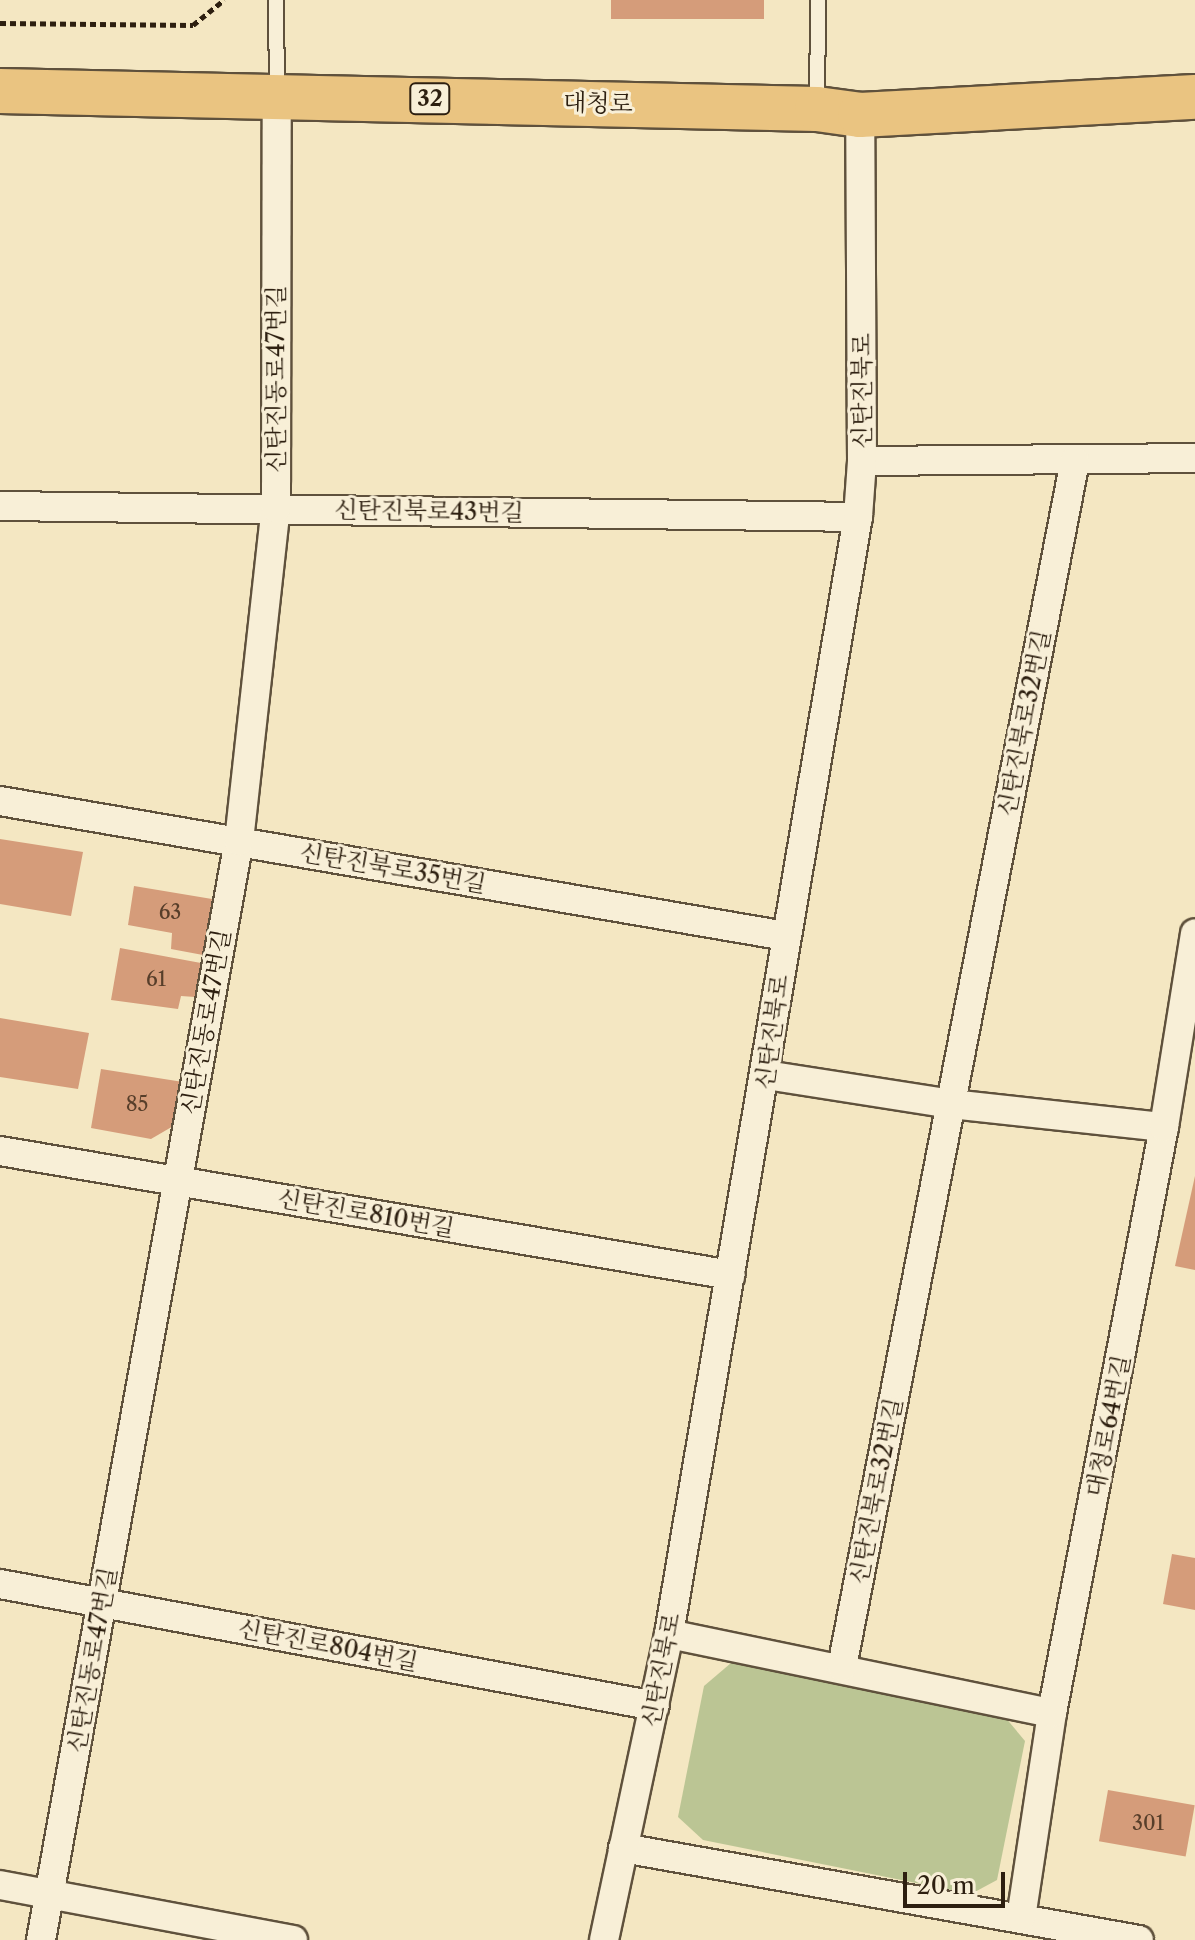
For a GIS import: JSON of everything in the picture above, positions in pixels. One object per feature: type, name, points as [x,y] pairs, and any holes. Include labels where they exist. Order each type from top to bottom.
[{"type":"main road","name":"대청로","points":[[0,91],[817,109],[860,115],[1195,97]]},
{"type":"street","name":"신탄진동로47번길","points":[[41,1940],[239,841],[276,508],[277,95]]},
{"type":"street","name":"신탄진북로","points":[[604,1940],[669,1634],[858,517],[862,461],[860,115]]},
{"type":"street","points":[[862,461],[1195,458]]},
{"type":"street","name":"신탄진북로32번길","points":[[842,1667],[1075,461]]},
{"type":"street","name":"신탄진북로43번길","points":[[0,506],[858,517]]},
{"type":"street","name":"신탄진북로35번길","points":[[0,801],[786,936]]},
{"type":"street","name":"대청로64번길","points":[[1021,1918],[1052,1713],[1164,1127],[1195,933]]},
{"type":"street","points":[[766,1075],[951,1104],[1164,1127]]},
{"type":"street","name":"신탄진로810번길","points":[[0,1151],[731,1275]]},
{"type":"street","name":"신탄진로804번길","points":[[0,1584],[655,1706]]},
{"type":"street","points":[[669,1634],[842,1667],[1052,1713]]},
{"type":"street","points":[[623,1848],[1139,1940]]},
{"type":"street","points":[[0,1885],[293,1940]]},
{"type":"lane","points":[[276,0],[277,95]]},
{"type":"lane","points":[[817,109],[818,0]]},
{"type":"path","points":[[0,23],[193,25],[224,0]]},
{"type":"green space","points":[[731,1663],[1005,1717],[1025,1741],[997,1880],[971,1894],[703,1840],[678,1817],[704,1686]]},
{"type":"building","points":[[611,0],[764,0],[764,19],[611,19]]},
{"type":"building","points":[[0,839],[83,852],[71,916],[0,904]]},
{"type":"building","points":[[134,886],[212,899],[203,955],[171,949],[172,933],[128,925]]},
{"type":"building","points":[[120,948],[201,963],[195,997],[181,996],[178,1009],[111,1000]]},
{"type":"building","points":[[0,1018],[89,1033],[78,1089],[0,1077]]},
{"type":"building","points":[[101,1069],[183,1082],[175,1125],[151,1139],[91,1128]]},
{"type":"building","points":[[1195,1176],[1195,1270],[1175,1266]]},
{"type":"building","points":[[1172,1554],[1195,1558],[1195,1610],[1163,1604]]},
{"type":"building","points":[[1108,1790],[1195,1805],[1186,1856],[1099,1841]]}]
